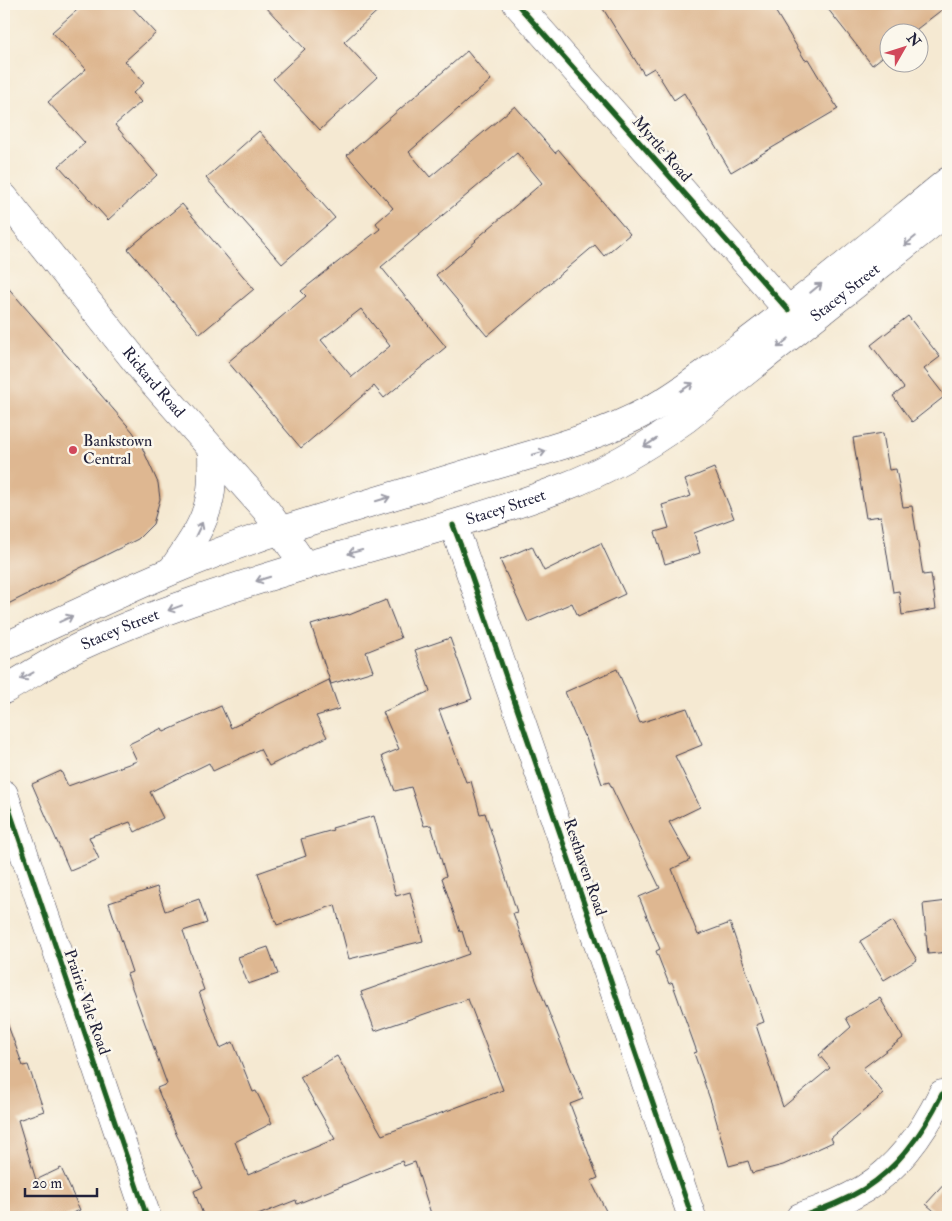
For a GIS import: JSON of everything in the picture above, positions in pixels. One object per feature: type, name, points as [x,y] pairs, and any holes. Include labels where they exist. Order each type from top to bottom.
[{"type":"main road","name":"Myrtle Road","points":[[517,4],[788,310]]},
{"type":"main road","name":"Stacey Street","points":[[4,647],[172,570],[281,530],[470,472],[559,448],[616,426],[650,410],[692,384],[788,310],[948,181]]},
{"type":"main road","name":"Rickard Road","points":[[4,197],[149,378],[266,510],[305,566]]},
{"type":"main road","name":"Stacey Street","points":[[4,690],[78,647],[147,618],[220,592],[453,525],[565,487],[640,450],[718,394],[946,217]]},
{"type":"main road","points":[[172,570],[195,536],[205,516],[210,497],[212,450]]},
{"type":"main road","name":"Resthaven Road","points":[[453,525],[692,1217]]},
{"type":"main road","name":"Prairie Vale Road","points":[[4,794],[147,1217]]},
{"type":"main road","points":[[800,1217],[834,1204],[864,1189],[883,1175],[898,1160],[928,1122],[946,1090]]},
{"type":"building","points":[[84,4],[129,4],[156,33],[125,61],[144,83],[133,93],[141,102],[115,125],[157,175],[108,220],[59,166],[85,143],[48,102],[86,69],[52,32]]},
{"type":"building","points":[[263,4],[385,4],[344,42],[377,77],[320,130],[273,79],[305,49]]},
{"type":"building","points":[[600,4],[771,4],[805,60],[808,59],[838,109],[731,172],[684,93],[674,100],[654,68],[644,74]]},
{"type":"building","points":[[824,4],[948,4],[926,22],[880,22],[880,59],[872,65]]},
{"type":"building","points":[[467,51],[491,80],[409,152],[430,177],[515,106],[555,153],[559,150],[630,234],[604,256],[595,245],[487,336],[436,275],[542,183],[517,153],[381,267],[446,347],[384,398],[374,386],[301,448],[228,362],[306,296],[301,291],[380,229],[376,223],[393,208],[347,155]],"holes":[[[361,309],[390,346],[352,377],[321,340]]]},
{"type":"building","points":[[259,131],[335,218],[282,264],[206,178]]},
{"type":"building","points":[[182,204],[254,289],[200,334],[128,249]]},
{"type":"building","name":"Bankstown Central","points":[[4,283],[133,432],[158,483],[160,499],[153,524],[138,539],[4,606]]},
{"type":"building","points":[[908,316],[940,357],[924,369],[945,396],[912,422],[893,396],[904,388],[871,345]]},
{"type":"building","points":[[883,433],[889,470],[896,469],[903,507],[912,506],[923,575],[931,574],[936,609],[902,615],[899,591],[893,592],[881,516],[866,518],[853,438]]},
{"type":"building","points":[[714,468],[734,518],[694,533],[700,553],[665,564],[655,532],[669,528],[662,505],[691,496],[685,480]]},
{"type":"building","points":[[601,543],[625,594],[578,616],[572,603],[528,622],[500,560],[532,546],[544,571]]},
{"type":"building","points":[[386,600],[401,638],[366,652],[373,671],[331,684],[311,625],[349,615]]},
{"type":"building","points":[[450,638],[472,699],[439,710],[466,782],[471,781],[480,814],[485,813],[517,912],[513,913],[534,975],[583,1099],[570,1104],[598,1178],[591,1181],[609,1217],[432,1217],[415,1162],[404,1166],[402,1161],[297,1204],[296,1200],[253,1217],[204,1217],[194,1191],[203,1187],[177,1136],[157,1088],[167,1084],[127,974],[132,972],[109,903],[157,887],[165,911],[199,899],[207,923],[183,931],[204,990],[199,992],[220,1048],[233,1042],[253,1092],[256,1091],[272,1123],[235,1142],[248,1175],[335,1139],[300,1077],[337,1056],[382,1135],[503,1090],[468,999],[375,1031],[361,992],[469,954],[442,878],[446,876],[431,825],[424,826],[411,787],[395,791],[382,756],[399,749],[383,712],[430,691],[415,650]]},
{"type":"building","points":[[617,669],[640,723],[687,708],[702,745],[675,756],[700,807],[669,822],[690,860],[672,869],[698,935],[730,923],[764,1022],[756,1025],[783,1107],[830,1068],[819,1055],[851,1027],[846,1018],[880,998],[903,1038],[863,1068],[884,1094],[831,1138],[833,1142],[783,1165],[752,1173],[748,1161],[729,1166],[711,1102],[694,1053],[697,1052],[672,982],[669,984],[656,951],[660,949],[639,897],[660,888],[609,782],[602,784],[585,735],[565,692]]},
{"type":"building","points":[[329,680],[339,709],[316,716],[327,737],[269,766],[260,749],[213,771],[209,763],[150,792],[163,818],[135,832],[130,822],[89,837],[99,859],[70,871],[32,784],[61,771],[68,786],[137,761],[129,744],[162,728],[164,732],[221,706],[231,728]]},
{"type":"building","points":[[374,816],[396,896],[410,892],[423,941],[349,959],[335,905],[277,925],[258,873],[306,856],[301,839]]},
{"type":"building","points":[[948,901],[948,952],[928,954],[923,904]]},
{"type":"building","points":[[893,921],[917,960],[884,980],[860,941]]},
{"type":"building","points":[[268,947],[278,974],[248,984],[238,957]]},
{"type":"building","points":[[4,1020],[6,1020],[23,1066],[28,1065],[44,1111],[18,1120],[36,1180],[61,1168],[80,1210],[64,1217],[4,1217]]},
{"type":"building","points":[[948,1180],[948,1217],[941,1217],[926,1204]]},
{"type":"cycle path","points":[[517,4],[788,310]]},
{"type":"cycle path","points":[[453,525],[692,1217]]},
{"type":"cycle path","points":[[4,794],[147,1217]]},
{"type":"cycle path","points":[[800,1217],[849,1197],[877,1180],[899,1159],[919,1135],[942,1094],[948,1097]]},
{"type":"place","name":"Bankstown Central","points":[[73,450]]}]
